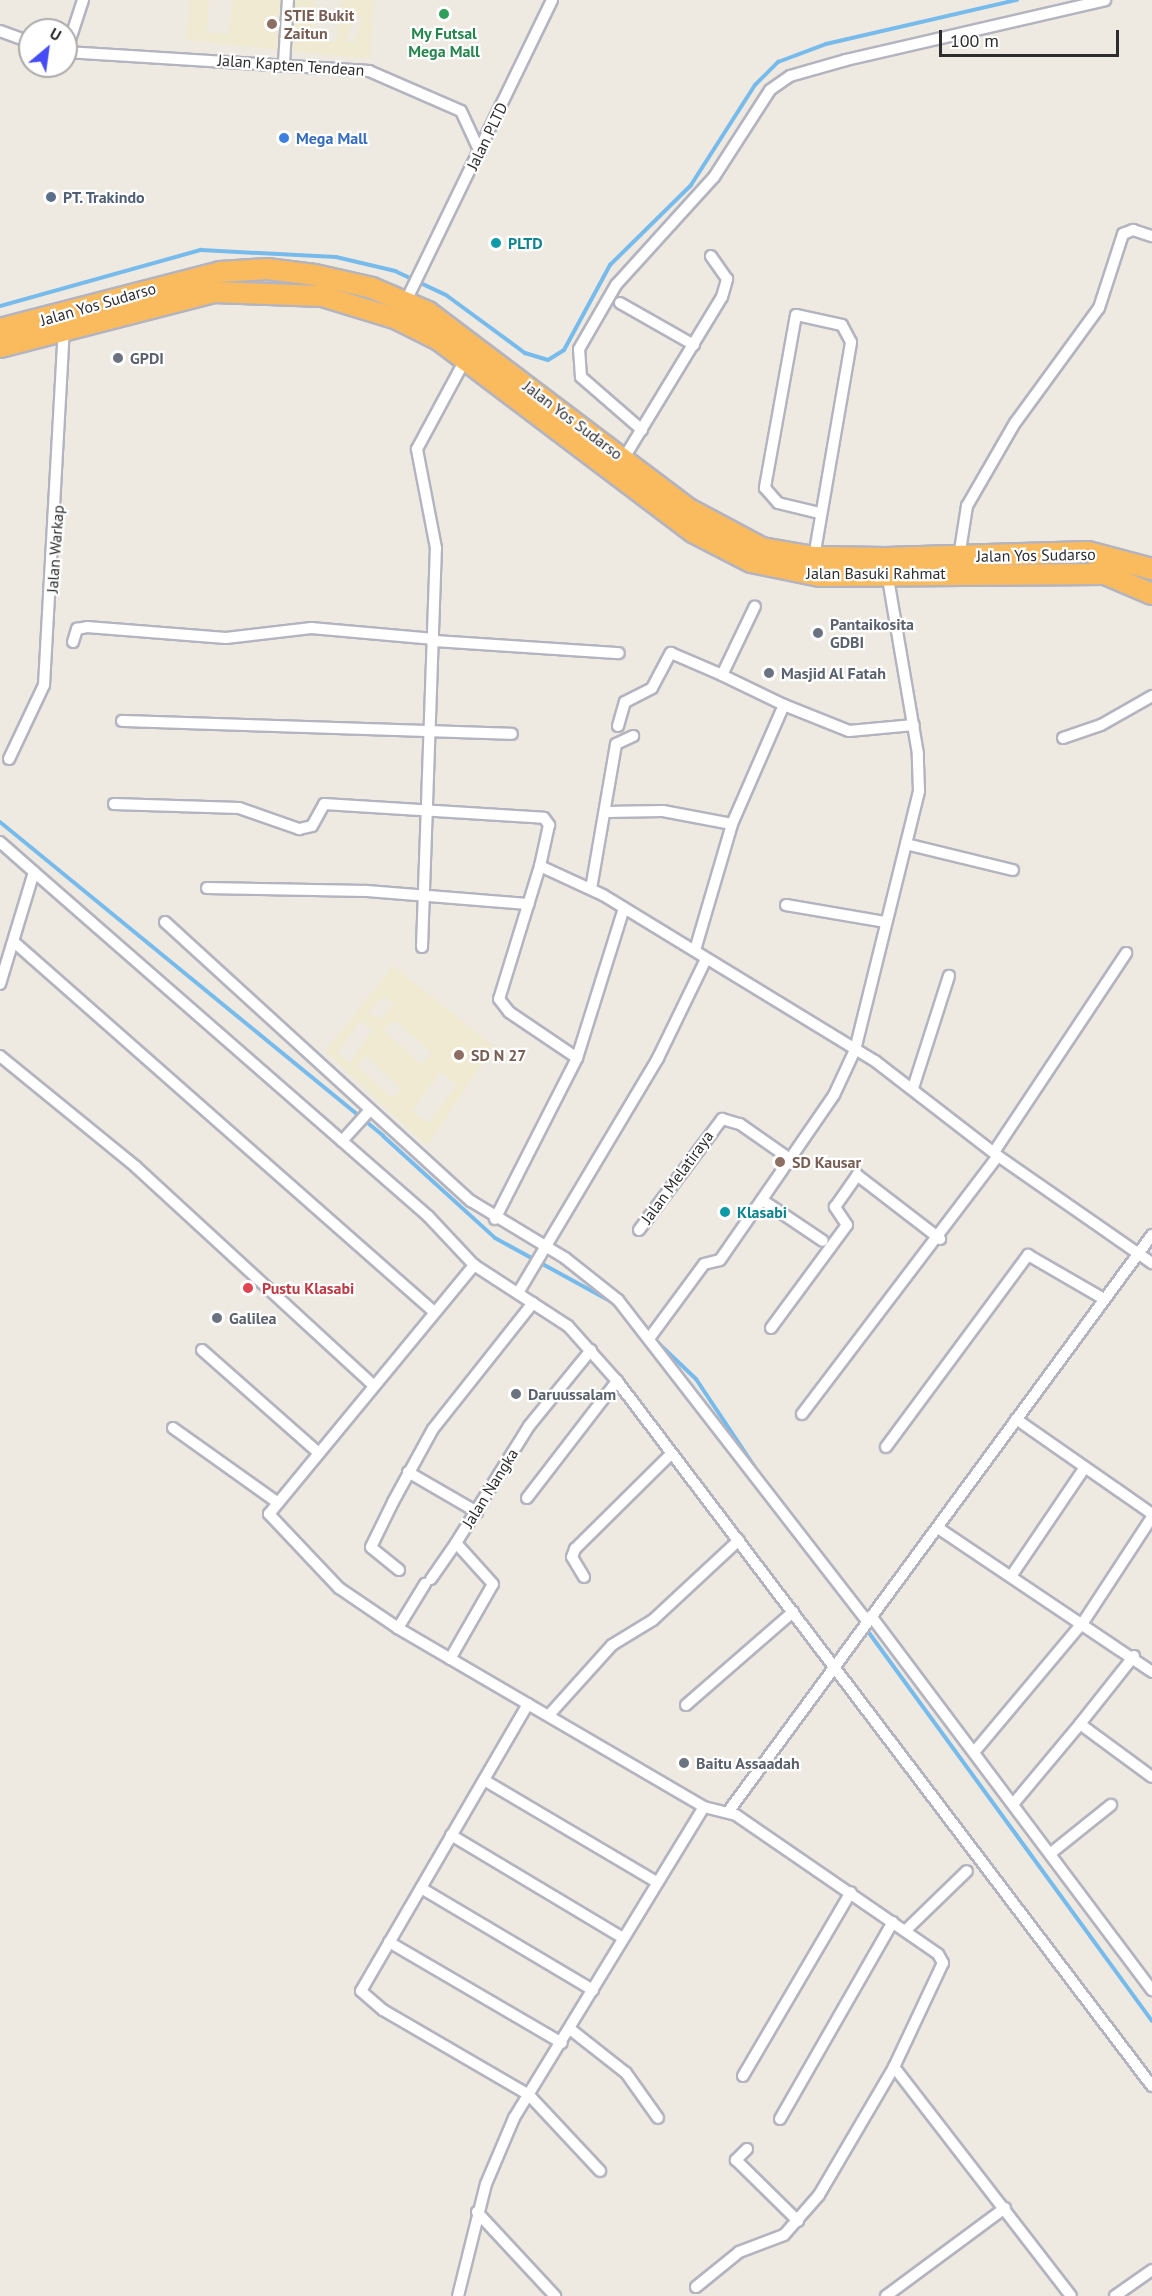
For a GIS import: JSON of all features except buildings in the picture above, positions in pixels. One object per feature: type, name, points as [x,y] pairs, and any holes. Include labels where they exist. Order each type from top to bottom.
[{"type":"highway","name":"Jalan Yos Sudarso","points":[[1,338],[179,280],[242,269],[315,275],[405,302],[446,324],[687,508],[741,540],[814,557],[886,567],[959,557],[1088,552],[1152,569]]},
{"type":"highway","name":"Jalan Basuki Rahmat","points":[[1,338],[64,330],[242,290],[405,302],[466,358],[640,493],[732,554],[791,572],[886,567],[1088,573],[1132,581],[1152,594]]},
{"type":"street","points":[[77,18],[83,0]]},
{"type":"street","points":[[284,63],[288,0]]},
{"type":"street","name":"Jalan PLTD","points":[[405,302],[552,0]]},
{"type":"street","points":[[642,429],[581,377],[579,349],[616,285],[714,177],[770,90],[790,76],[846,60],[1105,0]]},
{"type":"street","points":[[0,31],[18,38]]},
{"type":"street","name":"Jalan Kapten Tendean","points":[[78,53],[284,63],[369,71],[435,96],[461,111],[480,152]]},
{"type":"street","points":[[959,557],[967,506],[1015,423],[1099,308],[1123,234],[1133,230],[1152,236]]},
{"type":"street","points":[[624,459],[694,345],[726,287],[724,272],[711,256]]},
{"type":"street","points":[[620,303],[694,345]]},
{"type":"street","points":[[814,557],[819,513],[851,342],[842,325],[796,315],[765,488],[778,503],[819,513]]},
{"type":"street","name":"Jalan Warkap","points":[[9,759],[44,685],[64,330]]},
{"type":"street","points":[[422,947],[428,728],[436,640],[436,548],[417,445],[466,358]]},
{"type":"street","points":[[651,1336],[704,1264],[720,1260],[834,1095],[855,1050],[919,791],[914,725],[886,567]]},
{"type":"street","points":[[722,675],[755,606]]},
{"type":"street","points":[[73,642],[77,629],[87,627],[226,638],[261,630],[321,629],[436,640],[619,652]]},
{"type":"street","points":[[618,726],[625,702],[652,688],[671,653],[784,705],[849,731],[874,733],[914,725]]},
{"type":"street","points":[[1063,738],[1101,725],[1152,696]]},
{"type":"street","points":[[695,950],[732,824],[784,705]]},
{"type":"street","points":[[122,721],[428,728],[512,734]]},
{"type":"street","points":[[591,889],[608,812],[616,744],[633,736]]},
{"type":"street","points":[[114,804],[238,808],[299,829],[312,826],[324,804],[544,818],[549,825],[540,866],[500,1004],[577,1058]]},
{"type":"street","points":[[608,812],[663,811],[732,824]]},
{"type":"street","points":[[0,842],[345,1138],[474,1265],[520,1290],[533,1303],[568,1326],[591,1350],[793,1612],[838,1662],[1152,2086]]},
{"type":"street","points":[[906,844],[1013,870]]},
{"type":"street","points":[[540,866],[591,889],[624,908],[855,1050],[913,1088],[996,1154],[1152,1263]]},
{"type":"street","points":[[0,984],[34,872]]},
{"type":"street","points":[[207,888],[528,904]]},
{"type":"street","points":[[786,904],[885,922]]},
{"type":"street","points":[[495,1219],[577,1058],[624,908]]},
{"type":"street","points":[[165,922],[367,1113],[495,1219],[541,1252],[618,1300],[651,1336],[868,1620],[975,1750],[1152,1990]]},
{"type":"street","points":[[14,942],[433,1311]]},
{"type":"street","points":[[802,1414],[940,1239],[1126,953]]},
{"type":"street","points":[[520,1290],[658,1058],[706,959]]},
{"type":"street","points":[[913,1088],[950,976]]},
{"type":"street","points":[[0,1056],[136,1167],[374,1386]]},
{"type":"street","points":[[345,1138],[367,1113]]},
{"type":"street","name":"Jalan Melatiraya","points":[[639,1230],[722,1119],[740,1124],[790,1159]]},
{"type":"street","points":[[771,1328],[847,1225],[835,1207],[857,1175],[940,1239]]},
{"type":"street","points":[[762,1200],[823,1241]]},
{"type":"street","points":[[728,1812],[1152,1235]]},
{"type":"street","points":[[886,1447],[1028,1255],[1104,1299]]},
{"type":"street","points":[[474,1265],[433,1311],[269,1514],[293,1534],[315,1565],[398,1628],[704,1807],[728,1812],[851,1892],[938,1954],[943,1968],[894,2067],[832,2177],[798,2221],[779,2238],[739,2252],[696,2287]]},
{"type":"street","points":[[399,1570],[371,1547],[408,1472],[445,1413],[533,1303]]},
{"type":"street","points":[[202,1350],[319,1453]]},
{"type":"street","name":"Jalan Nangka","points":[[450,1659],[494,1584],[456,1543],[526,1431],[591,1350]]},
{"type":"street","points":[[527,1498],[617,1381]]},
{"type":"street","points":[[975,1750],[1083,1621],[1152,1515],[1016,1419]]},
{"type":"street","points":[[173,1428],[278,1503]]},
{"type":"street","points":[[584,1577],[572,1557],[575,1549],[670,1455]]},
{"type":"street","points":[[1012,1575],[1084,1467]]},
{"type":"street","points":[[408,1472],[477,1512]]},
{"type":"street","points":[[938,1528],[1083,1621],[1134,1656],[1152,1672]]},
{"type":"street","points":[[549,1715],[612,1646],[653,1620],[739,1540]]},
{"type":"street","points":[[398,1628],[456,1543]]},
{"type":"street","points":[[686,1705],[793,1612]]},
{"type":"street","points":[[1014,1803],[1134,1656]]},
{"type":"street","points":[[528,1704],[389,1942],[363,1994],[529,2095],[600,2171]]},
{"type":"street","points":[[1080,1724],[1152,1777]]},
{"type":"street","points":[[484,1780],[655,1881]]},
{"type":"street","points":[[1051,1853],[1111,1805]]},
{"type":"street","points":[[458,2296],[477,2212],[495,2159],[529,2095],[562,2043],[655,1881],[704,1807]]},
{"type":"street","points":[[451,1835],[623,1938]]},
{"type":"street","points":[[905,1931],[967,1871]]},
{"type":"street","points":[[421,1888],[593,1990]]},
{"type":"street","points":[[743,2076],[851,1892]]},
{"type":"street","points":[[780,2119],[893,1922]]},
{"type":"street","points":[[389,1942],[562,2043]]},
{"type":"street","points":[[570,2029],[626,2073],[658,2118]]},
{"type":"street","points":[[894,2067],[1071,2296]]},
{"type":"street","points":[[747,2149],[736,2160],[798,2221]]},
{"type":"street","points":[[886,2296],[1005,2208]]},
{"type":"street","points":[[477,2212],[555,2296]]},
{"type":"street","points":[[1116,2296],[1152,2270]]},
{"type":"shaded area","name":"STIE Bukit Zaitun","points":[[190,0],[209,0],[207,32],[229,34],[232,0],[316,0],[314,40],[337,42],[340,0],[375,0],[369,59],[186,40]],"holes":[[[354,14],[362,17],[354,43],[347,40]]]},
{"type":"shaded area","name":"SD N 27","points":[[393,966],[494,1046],[427,1146],[325,1051]],"holes":[[[384,996],[393,1004],[379,1020],[369,1013]],[[394,1020],[432,1053],[422,1064],[384,1031]],[[360,1021],[373,1030],[350,1062],[337,1053]],[[366,1056],[401,1089],[392,1098],[358,1066]],[[440,1072],[457,1085],[428,1123],[412,1111]]]},
{"type":"waterway","points":[[0,306],[201,250],[336,257],[395,271],[446,295],[525,353],[548,360],[564,350],[610,265],[691,185],[755,85],[778,62],[826,44],[1017,0]]},
{"type":"waterway","points":[[0,822],[383,1136],[495,1238],[619,1306]]},
{"type":"waterway","points":[[655,1340],[696,1379],[760,1475]]},
{"type":"waterway","points":[[856,1615],[1152,2021]]},
{"type":"place","name":"My Futsal Mega Mall","points":[[444,14]]},
{"type":"place","name":"STIE Bukit Zaitun","points":[[272,24]]},
{"type":"place","name":"Mega Mall","points":[[284,138]]},
{"type":"place","name":"PT. Trakindo","points":[[51,197]]},
{"type":"place","name":"PLTD","points":[[496,243]]},
{"type":"place","name":"GPDI","points":[[118,358]]},
{"type":"place","name":"Pantaikosita GDBI","points":[[818,633]]},
{"type":"place","name":"Masjid Al Fatah","points":[[769,673]]},
{"type":"place","name":"SD N 27","points":[[459,1055]]},
{"type":"place","name":"SD Kausar","points":[[780,1162]]},
{"type":"place","name":"Klasabi","points":[[725,1212]]},
{"type":"place","name":"Pustu Klasabi","points":[[248,1288]]},
{"type":"place","name":"Galilea","points":[[217,1318]]},
{"type":"place","name":"Daruussalam","points":[[516,1394]]},
{"type":"place","name":"Baitu Assaadah","points":[[684,1763]]}]
